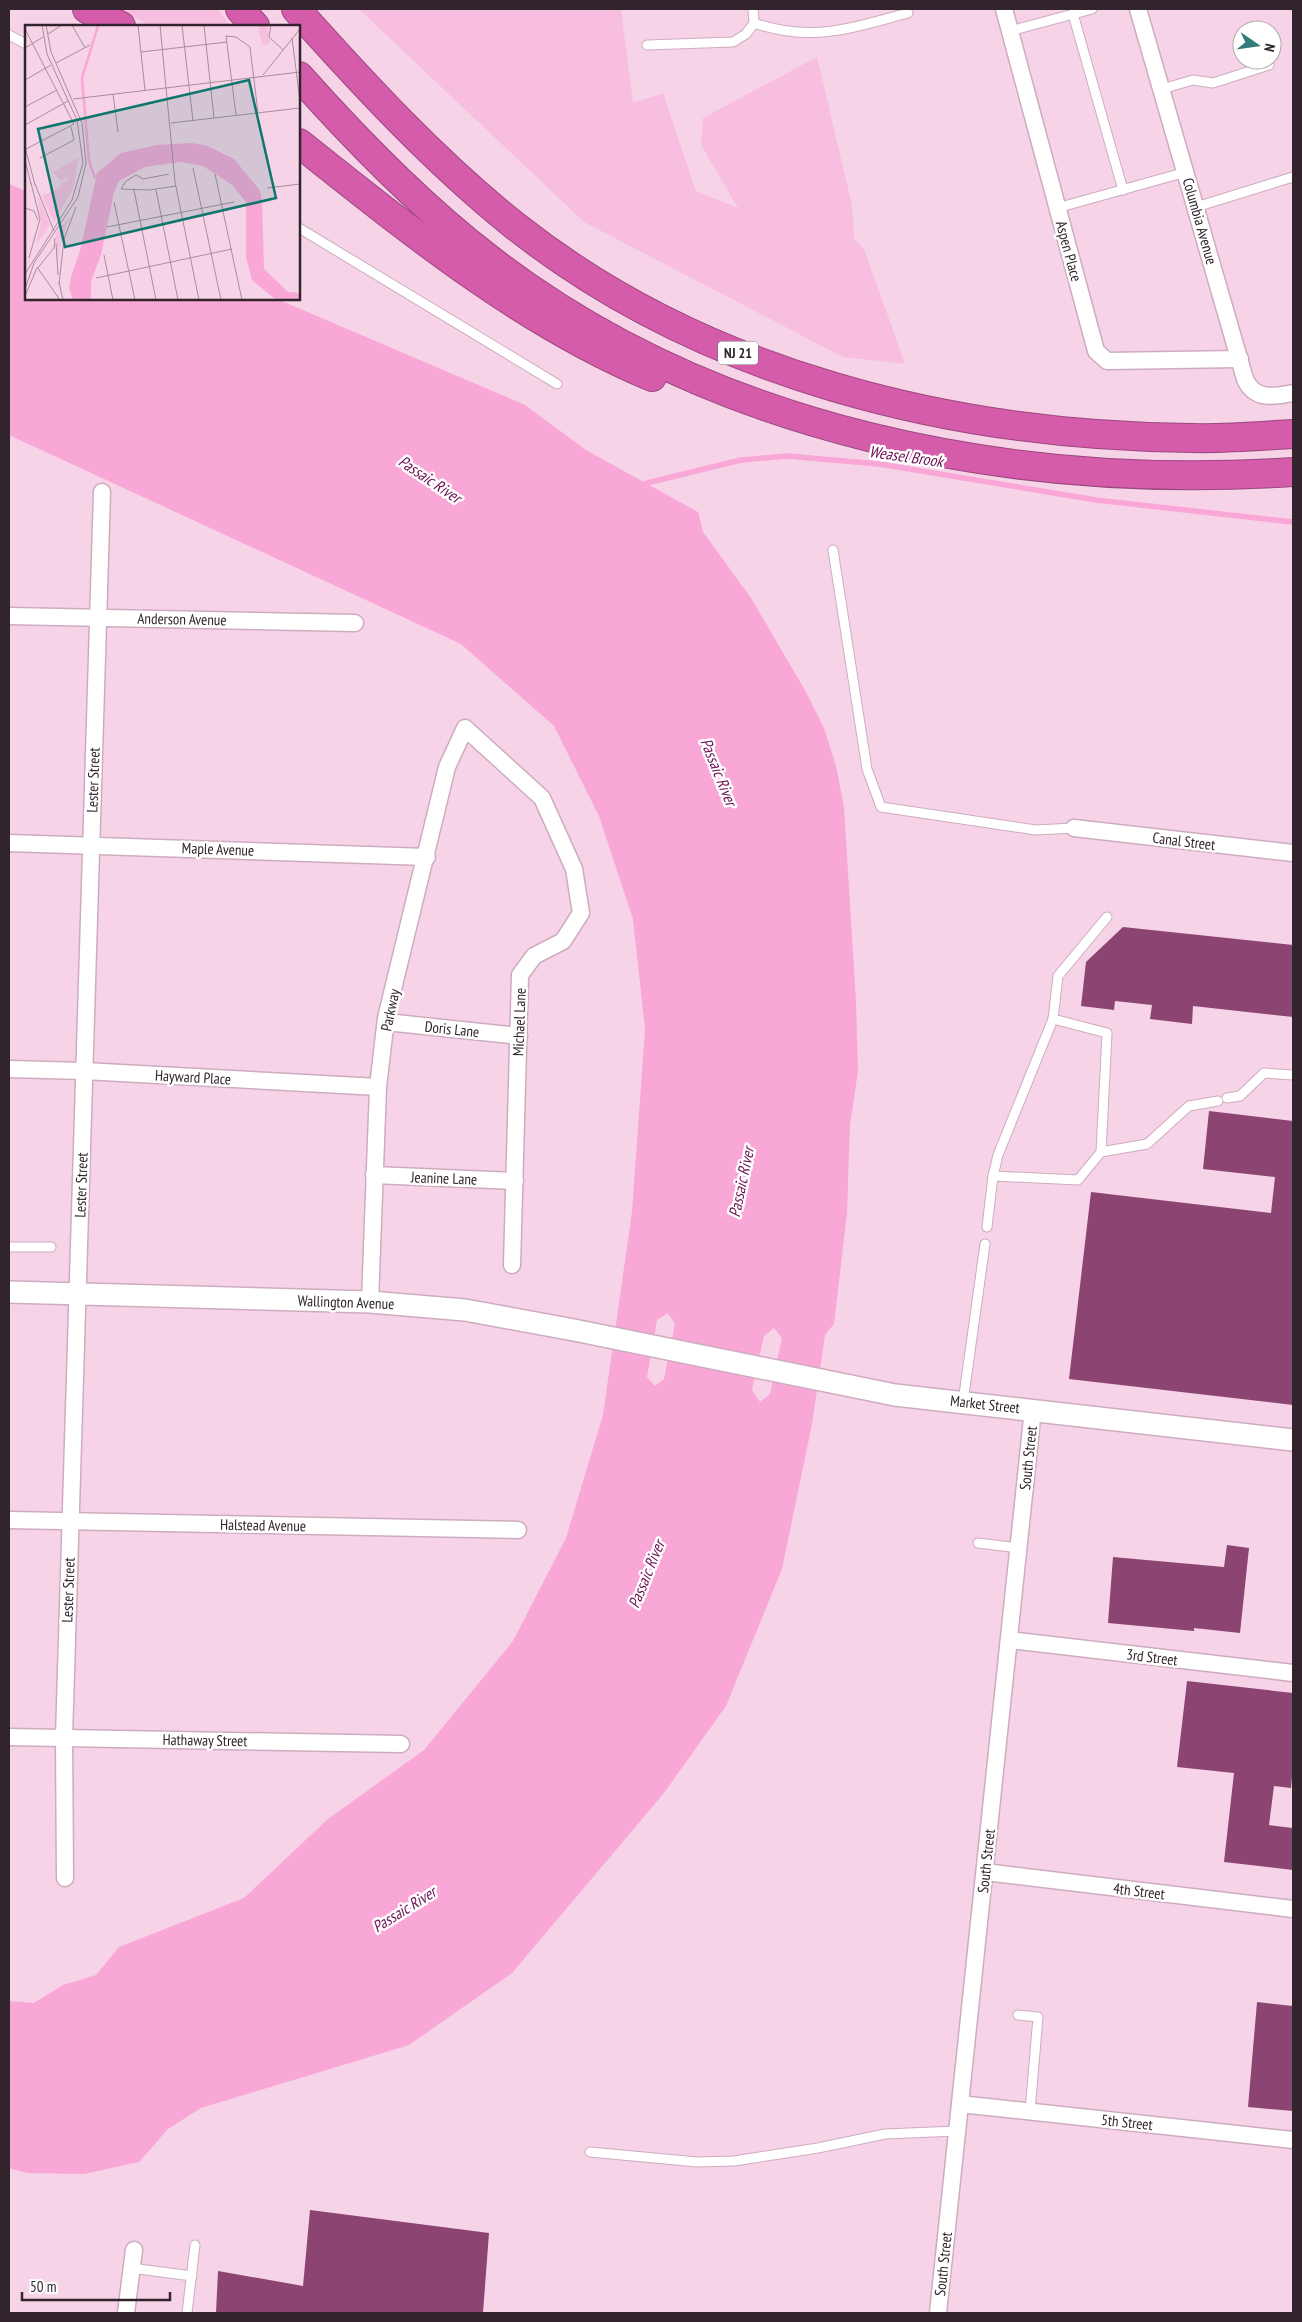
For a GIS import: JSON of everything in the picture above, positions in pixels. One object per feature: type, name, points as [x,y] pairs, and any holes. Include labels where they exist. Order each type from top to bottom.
[{"type":"highway","points":[[87,9],[119,25]]},
{"type":"highway","points":[[240,9],[254,25]]},
{"type":"highway","name":"NJ 21","points":[[296,9],[385,106],[474,191],[515,226],[577,269],[643,308],[689,332],[739,354],[785,372],[860,394],[986,422],[1089,434],[1142,437],[1193,438],[1293,434]]},
{"type":"highway","name":"NJ 21","points":[[300,77],[405,187],[489,259],[532,289],[601,331],[671,368],[724,391],[825,424],[929,450],[1034,468],[1185,477],[1293,472]]},
{"type":"highway","points":[[300,144],[427,244],[566,336],[613,361],[664,382],[769,414],[825,424]]},
{"type":"street","name":"Aspen Place","points":[[1004,9],[1096,351],[1107,361],[1240,359]]},
{"type":"street","name":"Columbia Avenue","points":[[1138,9],[1249,388],[1262,396],[1293,393]]},
{"type":"street","name":"Lester Street","points":[[65,1878],[64,1737],[102,492]]},
{"type":"street","name":"Anderson Avenue","points":[[9,616],[355,623]]},
{"type":"street","name":"Parkway","points":[[370,1302],[378,1087],[386,1022],[447,767],[465,728]]},
{"type":"street","name":"Michael Lane","points":[[465,728],[542,798],[574,869],[581,913],[563,941],[534,956],[520,975],[512,1265]]},
{"type":"street","name":"Canal Street","points":[[1074,828],[1293,853]]},
{"type":"street","name":"Maple Avenue","points":[[9,843],[91,844],[427,856]]},
{"type":"street","name":"Doris Lane","points":[[386,1022],[519,1036]]},
{"type":"street","name":"Hayward Place","points":[[9,1069],[84,1071],[378,1087]]},
{"type":"street","name":"Jeanine Lane","points":[[374,1175],[515,1181]]},
{"type":"street","name":"Wallington Avenue","points":[[9,1292],[370,1302],[465,1310],[680,1351]]},
{"type":"street","name":"Market Street","points":[[680,1351],[895,1395],[1033,1409],[1293,1440]]},
{"type":"street","name":"South Street","points":[[938,2313],[1033,1409]]},
{"type":"street","name":"Halstead Avenue","points":[[9,1520],[518,1530]]},
{"type":"street","name":"3rd Street","points":[[1010,1640],[1293,1673]]},
{"type":"street","name":"Hathaway Street","points":[[9,1737],[401,1744]]},
{"type":"street","name":"4th Street","points":[[985,1872],[1293,1909]]},
{"type":"street","name":"5th Street","points":[[960,2104],[1293,2140]]},
{"type":"street","points":[[126,2313],[134,2250]]},
{"type":"lane","points":[[647,45],[733,42],[746,34],[754,22],[753,9]]},
{"type":"lane","points":[[1010,31],[1092,9]]},
{"type":"lane","points":[[754,22],[778,31],[812,34],[849,29],[908,13]]},
{"type":"lane","points":[[1073,14],[1123,190]]},
{"type":"lane","points":[[9,34],[25,43]]},
{"type":"lane","points":[[1162,89],[1193,80],[1213,83],[1253,70]]},
{"type":"lane","points":[[1057,208],[1186,172]]},
{"type":"lane","points":[[1196,207],[1293,177]]},
{"type":"lane","points":[[300,229],[557,384]]},
{"type":"lane","points":[[833,550],[867,769],[880,806],[1036,830],[1074,828]]},
{"type":"lane","points":[[987,1227],[993,1176],[998,1155],[1053,1019],[1058,976],[1107,917]]},
{"type":"lane","points":[[993,1176],[1078,1180],[1101,1152],[1106,1033],[1053,1019]]},
{"type":"lane","points":[[1101,1152],[1147,1144],[1189,1106],[1240,1096],[1264,1073],[1293,1075]]},
{"type":"lane","points":[[963,1402],[985,1244]]},
{"type":"lane","points":[[9,1246],[51,1247]]},
{"type":"lane","points":[[978,1544],[1019,1548]]},
{"type":"lane","points":[[1018,2014],[1038,2017],[1030,2111]]},
{"type":"lane","points":[[590,2152],[697,2162],[734,2161],[818,2148],[885,2134],[957,2131]]},
{"type":"lane","points":[[187,2313],[195,2244]]},
{"type":"lane","points":[[131,2268],[192,2276]]},
{"type":"shaded area","points":[[122,9],[217,9],[230,25],[147,25]]},
{"type":"shaded area","points":[[359,9],[621,9],[633,103],[663,93],[696,191],[738,208],[701,145],[703,118],[817,57],[852,205],[854,238],[864,249],[905,364],[843,357],[584,222]]},
{"type":"water","name":"Passaic River","points":[[9,184],[25,191],[25,300],[279,300],[525,405],[586,450],[698,512],[703,532],[751,598],[806,692],[824,728],[836,766],[844,807],[856,1002],[858,1071],[850,1125],[847,1213],[834,1324],[825,1335],[812,1424],[782,1569],[726,1706],[664,1793],[512,1973],[409,2045],[201,2108],[168,2129],[139,2162],[84,2174],[27,2173],[9,2168],[9,2001],[34,2003],[63,1985],[96,1975],[119,1947],[244,1898],[328,1819],[424,1750],[513,1641],[566,1538],[603,1415],[632,1212],[645,1029],[633,919],[599,816],[554,726],[461,644],[9,435]],"holes":[[[668,1313],[675,1324],[664,1379],[655,1386],[647,1377],[657,1320]],[[774,1328],[782,1338],[770,1394],[760,1402],[752,1390],[764,1336]]]},
{"type":"building","points":[[1123,927],[1293,945],[1293,1017],[1193,1006],[1192,1024],[1150,1019],[1152,1005],[1115,1001],[1114,1010],[1081,1006],[1086,962]]},
{"type":"building","points":[[1209,1111],[1293,1121],[1293,1405],[1069,1379],[1091,1192],[1271,1213],[1275,1177],[1203,1169]]},
{"type":"building","points":[[1227,1545],[1249,1548],[1240,1633],[1194,1628],[1194,1631],[1108,1623],[1113,1557],[1224,1567]]},
{"type":"building","points":[[1187,1681],[1293,1693],[1293,1766],[1291,1788],[1274,1786],[1269,1825],[1293,1828],[1293,1870],[1224,1862],[1234,1773],[1177,1767]]},
{"type":"building","points":[[1257,2002],[1293,2006],[1293,2111],[1248,2107]]},
{"type":"building","points":[[310,2210],[489,2233],[483,2313],[216,2313],[218,2271],[303,2286]]},
{"type":"waterway","name":"Weasel Brook","points":[[642,487],[647,483],[741,460],[787,456],[879,464],[1096,500],[1293,522]]}]
